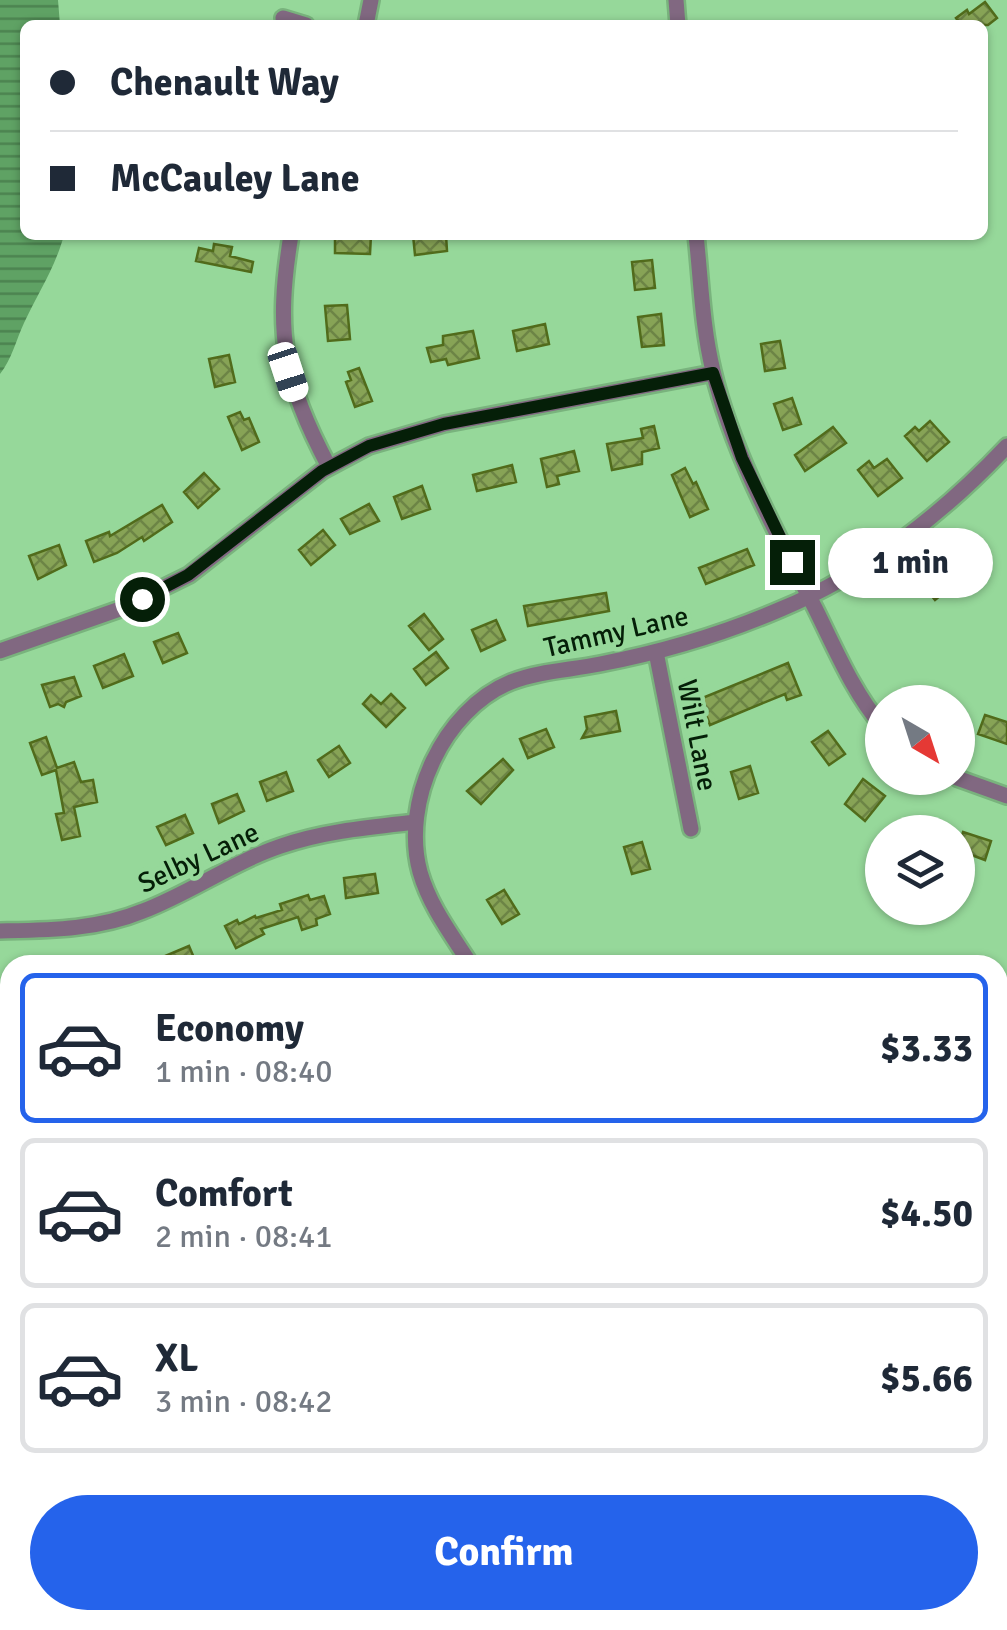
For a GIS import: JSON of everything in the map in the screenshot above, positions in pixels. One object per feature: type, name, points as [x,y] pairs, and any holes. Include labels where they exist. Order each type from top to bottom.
[{"type":"street","points":[[282,18],[289,20]]},
{"type":"street","points":[[290,240],[282,315],[283,344],[298,402],[329,467]]},
{"type":"street","points":[[696,240],[702,310],[713,373],[742,458],[808,596],[865,703]]},
{"type":"street","points":[[0,651],[106,614],[176,582],[217,556],[329,467],[369,446],[444,424],[713,373]]},
{"type":"street","name":"Tammy Lane","points":[[465,955],[426,891],[416,844],[416,822],[426,780],[441,748],[469,710],[510,683],[656,652],[730,629],[808,596],[917,529],[1007,446]]},
{"type":"street","name":"Wilt Lane","points":[[656,652],[692,829]]},
{"type":"street","points":[[975,784],[1007,796]]},
{"type":"street","name":"Selby Lane","points":[[0,931],[58,930],[113,922],[283,845],[367,827],[416,822]]},
{"type":"shaded area","points":[[0,0],[58,0],[60,20],[20,20],[20,240],[62,240],[0,374]]},
{"type":"building","points":[[985,2],[997,18],[988,25],[988,20],[956,18],[967,10],[969,14]]},
{"type":"building","points":[[335,240],[371,240],[370,254],[335,253]]},
{"type":"building","points":[[414,240],[446,240],[447,251],[415,255]]},
{"type":"building","points":[[214,244],[232,247],[230,256],[253,262],[251,272],[196,261],[199,248],[213,251]]},
{"type":"building","points":[[652,260],[655,288],[635,290],[632,262]]},
{"type":"building","points":[[347,305],[350,339],[328,341],[325,306]]},
{"type":"building","points":[[661,314],[664,345],[642,347],[638,317]]},
{"type":"building","points":[[545,324],[549,344],[517,351],[513,331]]},
{"type":"building","points":[[473,331],[479,358],[448,365],[446,359],[431,362],[427,348],[443,345],[443,336]]},
{"type":"building","points":[[780,341],[785,368],[765,371],[761,344]]},
{"type":"building","points":[[229,355],[235,382],[215,387],[209,359]]},
{"type":"building","points":[[359,368],[372,401],[355,407],[346,382],[351,380],[348,372]]},
{"type":"building","points":[[792,398],[801,424],[783,430],[774,404]]},
{"type":"building","points":[[240,412],[244,420],[249,418],[259,442],[242,450],[228,417]]},
{"type":"building","points":[[930,421],[949,442],[927,461],[905,436]]},
{"type":"building","points":[[654,426],[659,448],[642,452],[642,464],[612,470],[607,444],[643,438],[641,429]]},
{"type":"building","points":[[833,427],[846,443],[805,471],[795,455]]},
{"type":"building","points":[[574,451],[579,471],[557,476],[559,484],[547,487],[541,459]]},
{"type":"building","points":[[887,459],[902,478],[878,496],[858,470],[869,461],[874,468]]},
{"type":"building","points":[[512,465],[516,482],[477,491],[473,475]]},
{"type":"building","points":[[685,468],[708,509],[690,517],[672,475]]},
{"type":"building","points":[[204,473],[219,489],[198,508],[184,492]]},
{"type":"building","points":[[422,486],[430,509],[402,519],[394,497]]},
{"type":"building","points":[[369,504],[379,521],[350,534],[341,519]]},
{"type":"building","points":[[162,505],[172,522],[144,541],[142,537],[94,562],[86,541],[109,532],[110,536]]},
{"type":"building","points":[[323,530],[335,545],[311,565],[299,550]]},
{"type":"building","points":[[59,545],[66,565],[38,579],[29,556]]},
{"type":"building","points":[[747,549],[754,565],[706,584],[699,568]]},
{"type":"building","points":[[944,567],[957,582],[935,600],[923,585]]},
{"type":"building","points":[[606,593],[609,611],[528,626],[524,606]]},
{"type":"building","points":[[424,614],[443,639],[429,650],[409,626]]},
{"type":"building","points":[[496,620],[505,640],[481,651],[472,630]]},
{"type":"building","points":[[178,633],[187,653],[163,663],[154,642]]},
{"type":"building","points":[[436,652],[448,668],[426,685],[414,669]]},
{"type":"building","points":[[124,654],[133,676],[103,688],[94,666]]},
{"type":"building","points":[[788,663],[801,695],[787,700],[785,694],[710,725],[700,699]]},
{"type":"building","points":[[74,677],[81,696],[66,702],[64,707],[50,707],[42,685]]},
{"type":"building","points":[[391,694],[405,708],[386,727],[363,704],[371,695],[381,704]]},
{"type":"building","points":[[616,711],[620,731],[582,738],[587,729],[585,717]]},
{"type":"building","points":[[985,715],[1007,722],[1007,744],[978,734]]},
{"type":"building","points":[[546,729],[554,747],[528,758],[520,739]]},
{"type":"building","points":[[828,731],[845,754],[829,765],[812,742]]},
{"type":"building","points":[[46,737],[57,768],[74,762],[81,782],[93,780],[97,802],[74,807],[80,836],[62,840],[56,814],[64,813],[56,770],[42,775],[30,743]]},
{"type":"building","points":[[339,746],[350,763],[329,777],[318,760]]},
{"type":"building","points":[[503,759],[513,770],[481,804],[467,791]]},
{"type":"building","points":[[750,766],[758,793],[739,799],[731,772]]},
{"type":"building","points":[[286,772],[293,791],[267,801],[260,782]]},
{"type":"building","points":[[863,779],[865,795],[885,796],[870,815],[865,815],[865,821],[845,804]]},
{"type":"building","points":[[237,794],[244,811],[219,823],[212,804]]},
{"type":"building","points":[[185,815],[193,833],[166,845],[157,827]]},
{"type":"building","points":[[975,836],[991,841],[985,860],[975,856]]},
{"type":"building","points":[[642,842],[650,869],[632,874],[624,847]]},
{"type":"building","points":[[375,874],[378,893],[346,898],[344,878]]},
{"type":"building","points":[[504,890],[519,914],[502,924],[487,900]]},
{"type":"building","points":[[308,895],[310,900],[324,896],[330,914],[316,919],[317,925],[302,930],[298,917],[261,929],[264,934],[236,948],[225,926],[282,910],[280,904]]},
{"type":"building","points":[[189,946],[193,955],[168,955]]},
{"type":"route","points":[[142,599],[217,556],[322,471],[369,446],[444,424],[713,373],[742,458],[792,562]]}]
